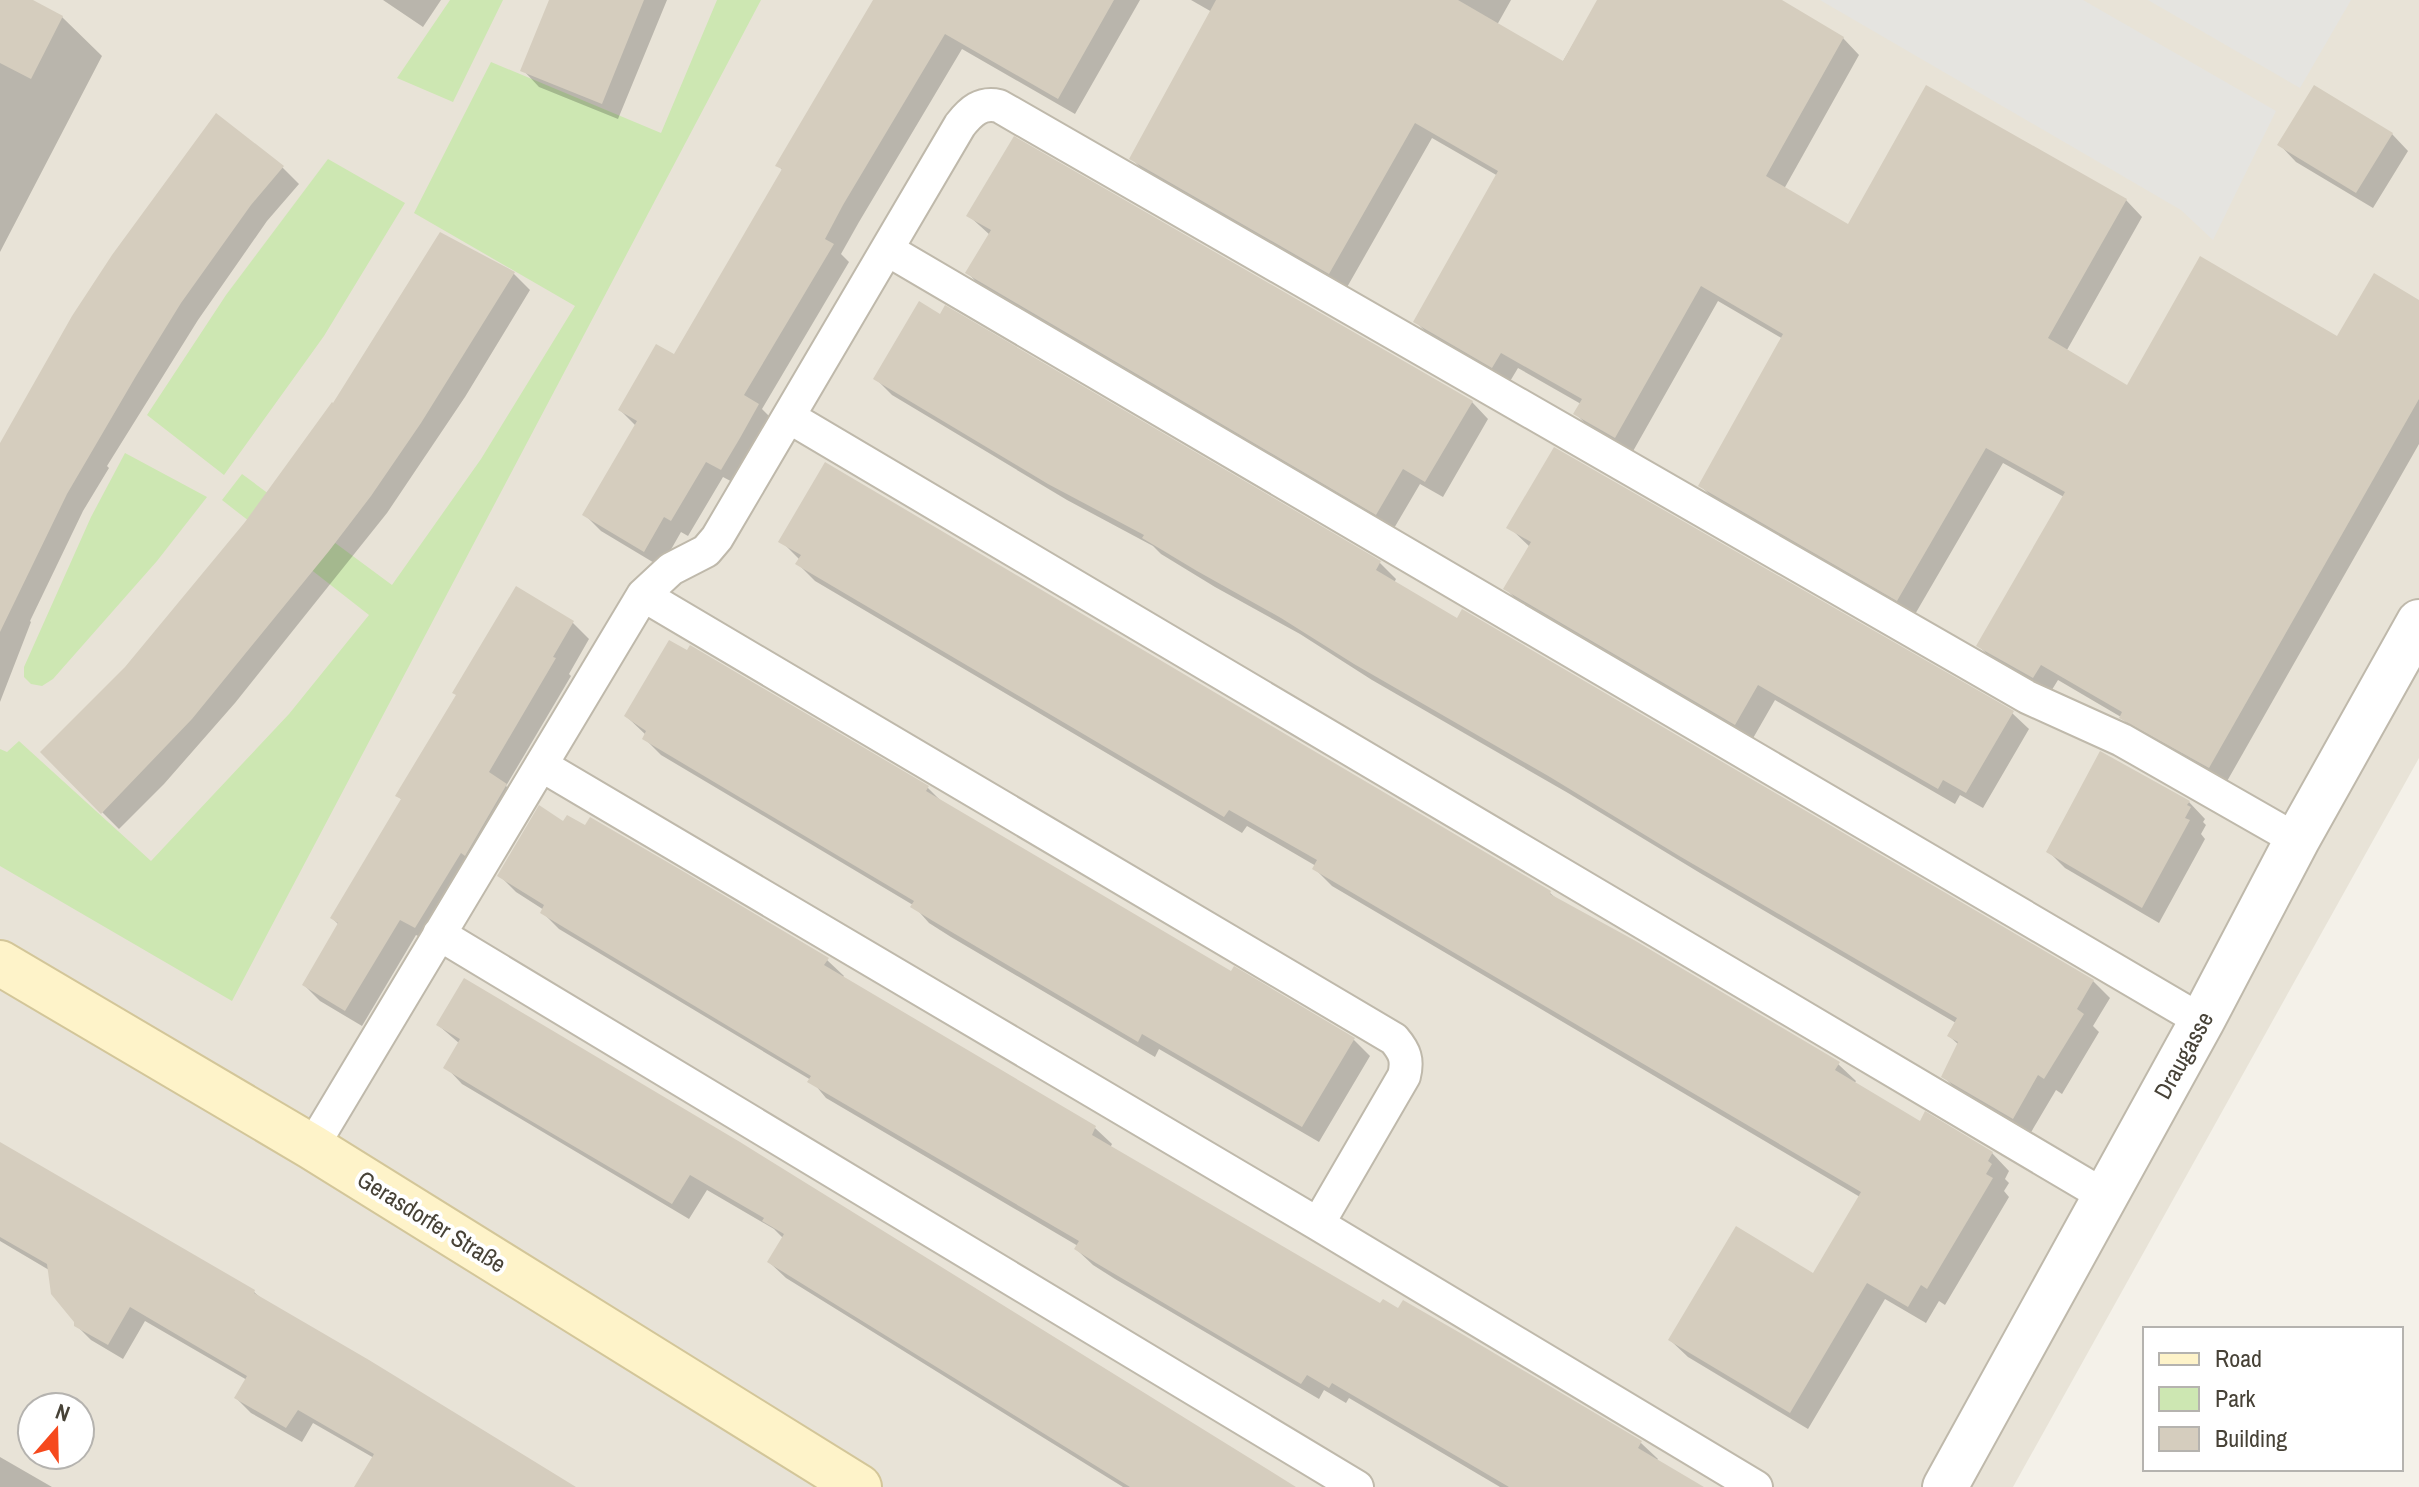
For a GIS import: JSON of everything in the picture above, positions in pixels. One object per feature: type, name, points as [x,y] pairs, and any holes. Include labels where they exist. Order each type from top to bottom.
[{"type":"main road","name":"Gerasdorfer Straße","points":[[0,963],[312,1147],[859,1487]]},
{"type":"street","name":"Draugasse","points":[[1945,1487],[2419,622]]},
{"type":"lane","points":[[312,1147],[643,595],[671,569],[706,551],[789,417],[960,125],[976,109],[985,105],[999,106],[2027,697],[2122,740],[2297,840]]},
{"type":"lane","points":[[888,250],[2202,1021]]},
{"type":"lane","points":[[789,417],[2105,1196]]},
{"type":"lane","points":[[643,595],[1394,1039],[1404,1050],[1407,1063],[1404,1076],[1318,1224]]},
{"type":"lane","points":[[541,765],[1756,1487]]},
{"type":"lane","points":[[439,934],[1357,1487]]},
{"type":"shaded area","points":[[0,0],[2419,0],[2419,758],[2013,1487],[0,1487]]},
{"type":"shaded area","points":[[1820,0],[2083,0],[2276,111],[2213,240],[2181,210]]},
{"type":"shaded area","points":[[2148,0],[2351,0],[2300,88]]},
{"type":"green space","points":[[450,0],[503,0],[453,102],[397,78]]},
{"type":"green space","points":[[717,0],[761,0],[232,1001],[0,866],[0,749],[7,752],[19,741],[151,861],[289,714],[369,615],[222,500],[242,474],[392,585],[481,459],[575,306],[414,213],[491,62],[661,133]]},
{"type":"green space","points":[[328,159],[405,203],[324,336],[224,475],[147,415],[226,295]]},
{"type":"green space","points":[[125,453],[207,497],[157,561],[53,679],[42,686],[31,684],[24,677],[24,667],[91,517]]},
{"type":"building","points":[[0,0],[33,0],[63,16],[31,79],[0,63]]},
{"type":"building","points":[[549,0],[644,0],[602,104],[520,71]]},
{"type":"building","points":[[873,0],[1114,0],[1058,99],[945,34],[843,205],[825,239],[834,244],[744,395],[759,404],[740,438],[721,470],[706,462],[671,521],[664,517],[644,552],[582,515],[637,421],[618,410],[656,344],[674,354],[782,169],[775,166]]},
{"type":"building","points":[[1216,0],[1458,0],[1563,61],[1597,0],[1782,0],[1844,37],[1766,176],[1848,224],[1926,85],[2127,199],[2048,338],[2127,385],[2200,256],[2337,336],[2374,273],[2419,300],[2419,399],[2209,768],[2119,718],[2122,712],[2041,665],[2033,678],[1976,646],[2065,492],[1986,448],[1897,601],[1698,486],[1783,334],[1701,286],[1615,438],[1573,414],[1582,399],[1501,353],[1492,368],[1413,322],[1498,171],[1415,123],[1329,274],[1129,159]]},
{"type":"building","points":[[2314,85],[2393,133],[2356,193],[2277,145]]},
{"type":"building","points":[[216,113],[284,166],[251,205],[181,303],[136,376],[67,494],[0,632],[0,443],[72,316],[112,255]]},
{"type":"building","points":[[1014,136],[1473,401],[1425,482],[1403,469],[1376,515],[965,273],[991,230],[966,216]]},
{"type":"building","points":[[440,232],[515,272],[421,423],[329,551],[192,719],[101,814],[40,752],[125,667],[245,522],[333,403]]},
{"type":"building","points":[[919,301],[940,314],[945,305],[1381,561],[1376,570],[1457,618],[1462,609],[2094,980],[2077,1009],[2084,1014],[2044,1079],[2038,1075],[2013,1119],[1941,1077],[1958,1042],[1947,1036],[1957,1018],[1197,571],[1142,538],[1144,535],[1048,484],[873,379]]},
{"type":"building","points":[[1554,447],[2014,711],[1966,793],[1943,780],[1938,789],[1758,685],[1735,725],[1503,589],[1531,542],[1506,528]]},
{"type":"building","points":[[825,462],[1551,891],[1550,894],[1840,1062],[1835,1070],[1920,1121],[1925,1111],[1993,1152],[1988,1161],[1992,1164],[1986,1174],[1993,1178],[1927,1289],[1921,1285],[1908,1307],[1867,1283],[1790,1413],[1668,1340],[1736,1226],[1813,1273],[1861,1192],[1312,869],[1317,860],[1229,810],[1224,817],[795,564],[801,555],[778,542]]},
{"type":"building","points":[[516,586],[574,621],[553,657],[556,658],[489,772],[507,784],[465,856],[461,853],[415,928],[400,920],[345,1011],[302,985],[338,923],[330,918],[401,799],[395,796],[456,695],[452,693]]},
{"type":"building","points":[[669,640],[687,650],[690,645],[929,786],[926,791],[1231,971],[1234,966],[1355,1038],[1302,1127],[1142,1034],[1138,1042],[910,907],[914,901],[642,739],[646,731],[624,716]]},
{"type":"building","points":[[2100,751],[2190,801],[2187,805],[2191,807],[2185,818],[2190,820],[2142,908],[2046,852]]},
{"type":"building","points":[[539,805],[563,821],[567,815],[585,825],[590,817],[681,870],[829,958],[824,965],[1096,1126],[1092,1135],[1380,1303],[1383,1299],[1398,1308],[1403,1300],[1642,1441],[1638,1448],[1704,1487],[1509,1487],[1332,1383],[1329,1388],[1307,1375],[1301,1384],[1096,1263],[1074,1249],[1079,1241],[807,1082],[811,1076],[540,913],[544,905],[497,876]]},
{"type":"building","points":[[464,978],[740,1142],[1296,1487],[1130,1487],[767,1262],[784,1234],[762,1221],[764,1218],[690,1175],[672,1204],[443,1068],[460,1039],[436,1025]]},
{"type":"building","points":[[0,1142],[255,1290],[254,1293],[576,1487],[354,1487],[374,1454],[298,1410],[286,1428],[234,1398],[247,1376],[130,1307],[108,1345],[74,1326],[51,1294],[47,1264],[0,1237]]}]
